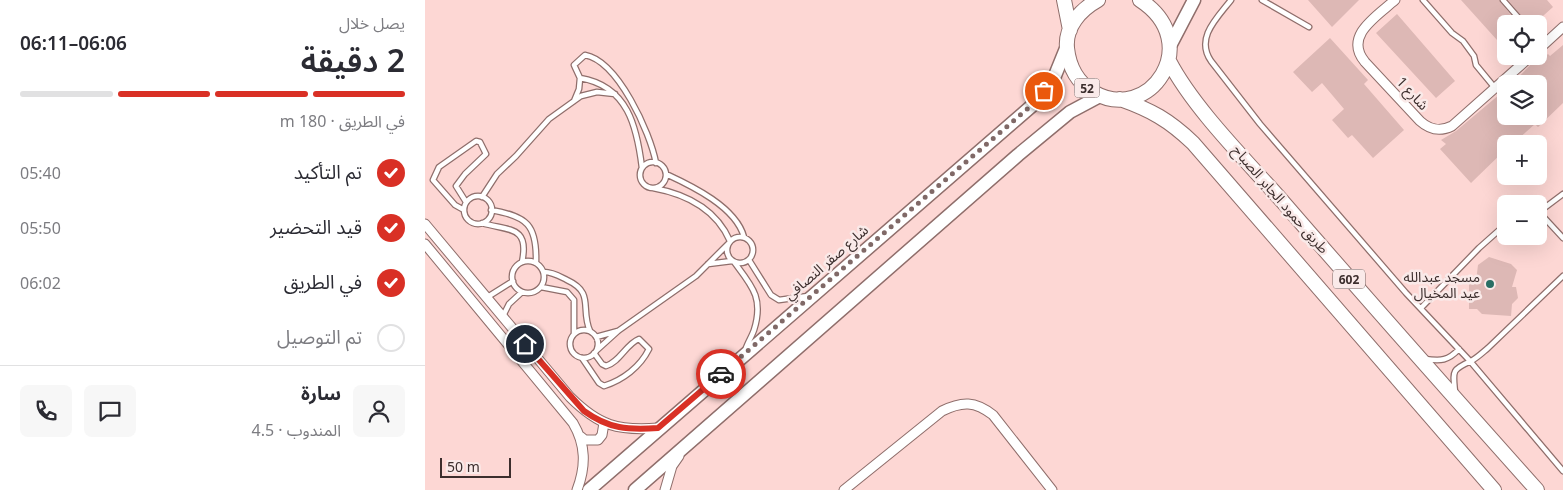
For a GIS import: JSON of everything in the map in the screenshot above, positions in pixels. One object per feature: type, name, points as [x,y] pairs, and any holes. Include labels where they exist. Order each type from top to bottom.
[{"type":"main road","points":[[1064,0],[1069,30]]},
{"type":"main road","name":"52","points":[[1098,0],[1087,6],[1069,30],[1067,46],[1069,62],[1075,76],[1086,88],[1100,96],[1120,99],[1137,96],[1151,88],[1162,76],[1169,61],[1171,44],[1166,25],[1155,9],[1140,0]]},
{"type":"main road","name":"52","points":[[1171,44],[1195,0]]},
{"type":"main road","name":"شارع صقر النصافي","points":[[589,490],[809,296],[1033,104],[1054,78],[1067,46]]},
{"type":"main road","name":"طريق حمود الجابر الصباح","points":[[1169,61],[1176,75],[1211,118],[1419,358],[1537,490]]},
{"type":"main road","points":[[635,490],[1018,155],[1070,112],[1100,96]]},
{"type":"main road","name":"602","points":[[1120,99],[1147,108],[1172,122],[1193,143],[1494,490]]},
{"type":"street","name":"شارع 1","points":[[1395,0],[1362,30],[1357,41],[1359,52],[1365,62],[1424,125],[1441,130],[1452,126],[1521,65]]},
{"type":"street","points":[[1547,40],[1563,27]]},
{"type":"street","points":[[425,224],[569,397],[584,411],[603,423],[619,428],[658,428]]},
{"type":"street","points":[[425,244],[573,423],[580,436],[584,465],[577,490]]},
{"type":"street","points":[[844,490],[942,411],[956,404],[969,403],[983,407],[993,415],[1052,490]]},
{"type":"street","points":[[580,436],[591,442],[597,440],[604,430],[603,423]]},
{"type":"street","points":[[665,490],[672,466],[692,440]]},
{"type":"lane","points":[[1231,0],[1206,34],[1204,46],[1208,57],[1259,124],[1470,361],[1563,471]]},
{"type":"lane","points":[[1262,0],[1309,27]]},
{"type":"lane","points":[[1423,0],[1452,33],[1463,41],[1475,56],[1476,65],[1495,88]]},
{"type":"lane","points":[[1503,0],[1516,15]]},
{"type":"lane","points":[[574,101],[579,89],[580,78],[574,65],[585,54],[592,56],[617,78],[644,123],[656,162],[663,167],[666,174],[706,194],[731,216],[752,246],[752,254],[749,260],[740,263],[733,261],[708,264]]},
{"type":"lane","points":[[580,78],[588,79],[615,94],[628,109],[636,130],[642,168],[640,180],[645,186],[675,192],[702,206],[721,224],[729,242],[727,254],[756,294],[758,303],[758,314],[746,352]]},
{"type":"lane","points":[[481,197],[497,174],[517,156],[549,119],[574,101],[597,92],[615,94]]},
{"type":"lane","points":[[466,202],[456,186],[465,174],[486,154],[480,142],[476,141],[439,167],[433,180],[455,205],[464,210],[469,221],[517,232],[521,236],[525,247],[522,262],[515,268],[513,281],[522,292],[530,293],[541,287],[567,292],[574,300],[573,334],[570,347],[574,354],[582,358],[599,383],[604,386],[616,383],[645,359],[649,349],[639,339],[634,341],[626,352],[606,366],[602,364],[596,352],[596,337],[590,331],[585,320],[585,294],[579,285],[551,272],[544,272],[535,262],[536,247],[526,220],[491,210]]},
{"type":"lane","points":[[642,168],[648,163],[656,162]]},
{"type":"lane","points":[[653,188],[663,182],[666,174]]},
{"type":"lane","points":[[1547,206],[1563,194]]},
{"type":"lane","points":[[464,210],[466,202],[473,197],[481,197],[489,202],[491,210],[489,218],[482,223]]},
{"type":"lane","points":[[1547,221],[1563,238]]},
{"type":"lane","points":[[1421,308],[1497,232]]},
{"type":"lane","points":[[582,358],[596,352],[618,331],[683,286],[729,242],[736,238],[744,237]]},
{"type":"lane","points":[[749,260],[771,296],[779,300],[809,296]]},
{"type":"lane","points":[[522,262],[535,262]]},
{"type":"lane","points":[[541,287],[544,272]]},
{"type":"lane","points":[[1455,399],[1453,374],[1456,368],[1470,361],[1496,341],[1563,276]]},
{"type":"lane","points":[[487,298],[513,281]]},
{"type":"lane","points":[[503,317],[509,304],[522,292]]},
{"type":"lane","points":[[573,334],[581,330],[590,331]]},
{"type":"lane","points":[[596,337],[618,331]]},
{"type":"lane","points":[[1419,358],[1441,362],[1448,360],[1459,349]]},
{"type":"building","points":[[1308,0],[1359,0],[1332,27]]},
{"type":"building","points":[[1461,0],[1499,0],[1511,15],[1497,15],[1497,40]]},
{"type":"building","points":[[1508,0],[1547,0],[1553,7],[1544,15],[1520,15]]},
{"type":"building","points":[[1397,14],[1455,81],[1436,98],[1376,33]]},
{"type":"building","points":[[1330,38],[1368,80],[1364,84],[1404,130],[1373,158],[1352,135],[1348,138],[1332,120],[1344,109],[1322,83],[1312,92],[1293,72]]},
{"type":"building","points":[[1563,45],[1563,103],[1547,118],[1547,75],[1521,75],[1530,65],[1547,65],[1547,55],[1550,56]]},
{"type":"building","points":[[1497,97],[1497,125],[1534,125],[1523,135],[1497,135],[1497,158],[1471,183],[1440,149],[1446,144],[1441,140],[1456,131]]},
{"type":"building","name":"مسجد عبدالله عيد المخيال","points":[[1489,257],[1511,264],[1517,270],[1512,287],[1516,287],[1518,298],[1512,304],[1511,316],[1482,314],[1477,309],[1469,309],[1469,279],[1476,281],[1478,265]]},
{"type":"way so far","points":[[721,374],[1033,104],[1044,91]]},
{"type":"place","name":"مسجد عبدالله عيد المخيال","points":[[1490,284]]},
{"type":"route","points":[[525,344],[569,397],[584,411],[603,423],[619,428],[637,430],[658,428],[721,374]]}]
